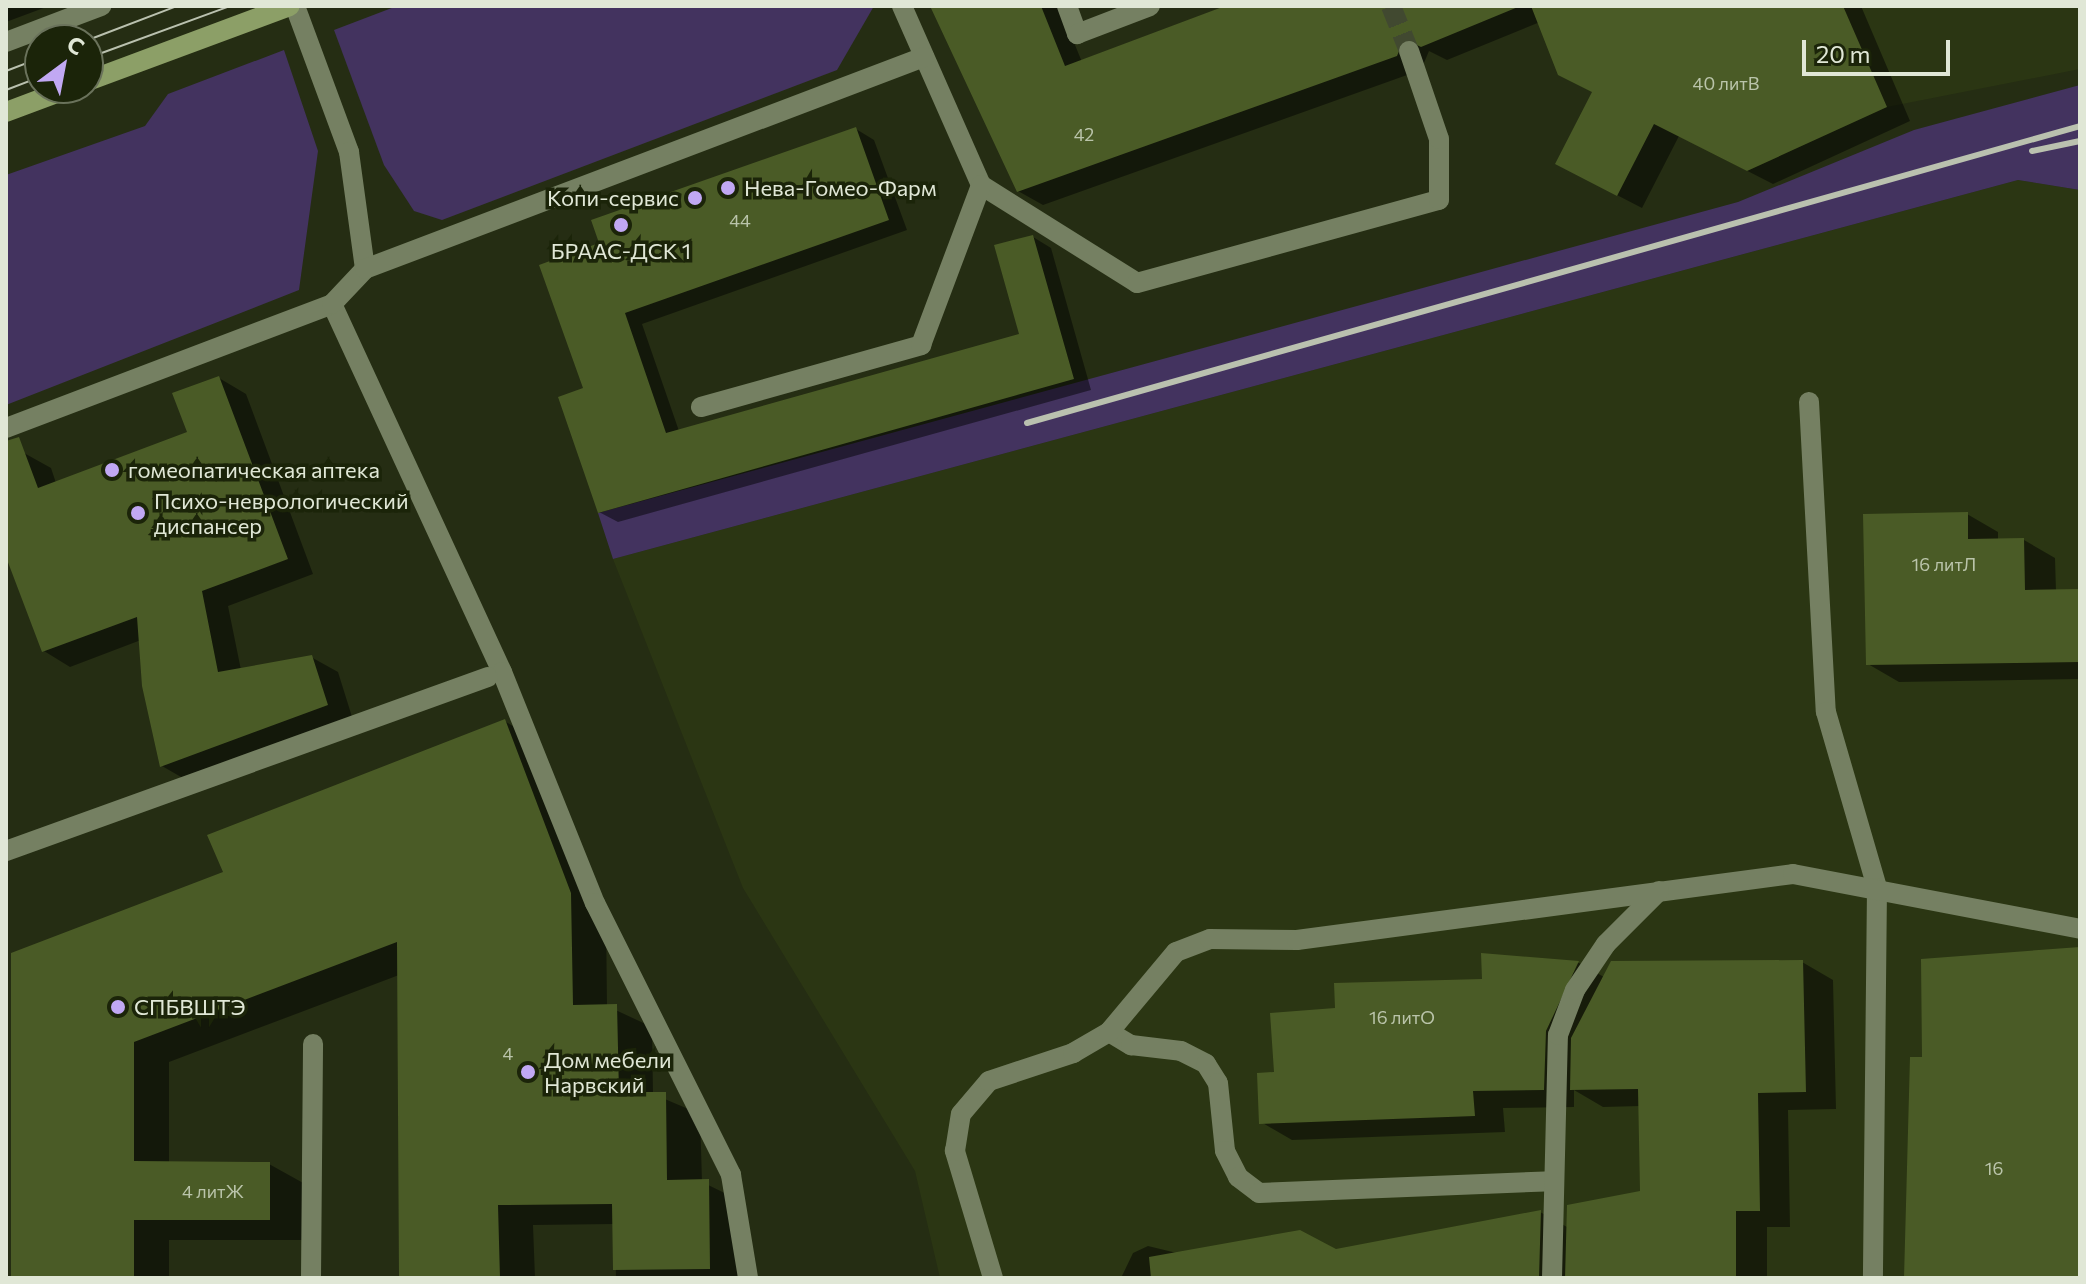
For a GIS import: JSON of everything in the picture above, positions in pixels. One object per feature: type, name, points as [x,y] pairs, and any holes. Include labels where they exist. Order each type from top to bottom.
[{"type":"main road","points":[[104,75],[293,6]]},
{"type":"main road","points":[[6,112],[27,104]]},
{"type":"street","points":[[6,42],[101,6]]},
{"type":"street","points":[[293,6],[349,152],[365,269]]},
{"type":"street","points":[[902,6],[981,185],[1137,283],[1439,200],[1439,139],[1409,51]]},
{"type":"street","points":[[1067,6],[1077,34],[1150,6]]},
{"type":"street","points":[[6,428],[332,304],[365,269],[924,57]]},
{"type":"street","points":[[701,407],[921,345],[981,185]]},
{"type":"street","points":[[332,304],[502,672],[595,903],[731,1175],[748,1278]]},
{"type":"street","points":[[1809,402],[1826,712],[1877,888],[1873,1278]]},
{"type":"street","points":[[6,851],[488,677]]},
{"type":"street","points":[[993,1278],[955,1151],[961,1114],[989,1081],[1073,1053],[1109,1032],[1176,952],[1210,939],[1297,940],[1793,874],[2080,929]]},
{"type":"street","points":[[1552,1278],[1558,1035],[1571,1001],[1606,944],[1659,891]]},
{"type":"street","points":[[1109,1032],[1131,1045],[1181,1051],[1206,1064],[1218,1083],[1225,1151],[1238,1177],[1259,1193],[1552,1181]]},
{"type":"street","points":[[311,1278],[313,1044]]},
{"type":"shaded area","points":[[397,6],[874,6],[837,70],[442,220],[414,211],[384,165],[334,30]]},
{"type":"shaded area","points":[[1531,6],[2080,6],[2080,69],[1887,107],[1747,171],[1558,75]]},
{"type":"shaded area","points":[[284,50],[318,151],[299,290],[6,405],[6,175],[145,126],[168,94]]},
{"type":"shaded area","points":[[2080,85],[2080,190],[2018,180],[613,559],[598,513],[1738,202],[1914,130]]},
{"type":"shaded area","points":[[2018,180],[2080,190],[2080,1278],[940,1278],[915,1171],[743,888],[613,559]]},
{"type":"building","points":[[930,6],[1041,6],[1065,66],[1225,6],[1518,7],[1421,47],[1404,39],[1397,56],[1017,192]]},
{"type":"building","points":[[1531,6],[1843,6],[1887,107],[1747,171],[1654,124],[1617,196],[1555,164],[1592,92],[1558,75]]},
{"type":"building","points":[[856,127],[889,220],[625,313],[666,433],[1019,334],[994,245],[1033,235],[1074,379],[598,513],[558,397],[583,388],[539,265],[599,243],[591,220]]},
{"type":"building","name":"Психо-неврологический диспансер","points":[[219,376],[288,559],[202,591],[218,672],[312,655],[328,705],[160,767],[142,686],[137,617],[42,652],[6,557],[6,441],[19,437],[38,488],[187,432],[172,393]]},
{"type":"building","points":[[1968,512],[1968,539],[2024,538],[2025,590],[2080,589],[2080,662],[1866,665],[1863,514]]},
{"type":"building","points":[[505,719],[571,893],[573,1005],[617,1004],[619,1092],[666,1092],[667,1180],[709,1179],[710,1269],[613,1270],[612,1204],[498,1205],[500,1278],[399,1278],[397,942],[134,1042],[134,1161],[270,1162],[270,1220],[134,1220],[134,1278],[11,1278],[11,953],[223,872],[207,835]]},
{"type":"building","points":[[2080,947],[2080,1278],[1904,1278],[1910,1057],[1922,1057],[1921,959]]},
{"type":"building","points":[[1481,953],[1579,961],[1546,1031],[1544,1090],[1473,1091],[1475,1116],[1259,1124],[1257,1073],[1274,1072],[1270,1013],[1335,1008],[1334,983],[1482,979]]},
{"type":"building","points":[[1803,960],[1806,1092],[1758,1093],[1760,1211],[1736,1211],[1736,1278],[1565,1278],[1567,1205],[1640,1191],[1638,1089],[1570,1090],[1571,1038],[1611,961]]},
{"type":"building","points":[[1541,1210],[1539,1278],[1151,1278],[1149,1257],[1300,1230],[1336,1249]]},
{"type":"tunnel","points":[[1391,6],[1409,51]]},
{"type":"tram line","points":[[104,34],[177,6]]},
{"type":"tram line","points":[[104,52],[230,6]]},
{"type":"tram line","points":[[6,71],[24,64]]},
{"type":"tram line","points":[[6,90],[24,83]]},
{"type":"railway","points":[[1027,423],[2080,126]]},
{"type":"railway","points":[[2032,151],[2080,141]]},
{"type":"place","name":"Нева-Гомео-Фарм","points":[[728,188]]},
{"type":"place","name":"Копи-сервис","points":[[695,198]]},
{"type":"place","name":"БРААС-ДСК 1","points":[[621,225]]},
{"type":"place","name":"гомеопатическая аптека","points":[[112,470]]},
{"type":"place","name":"Психо-неврологический диспансер","points":[[138,513]]},
{"type":"place","name":"СПБВШТЭ","points":[[118,1007]]},
{"type":"place","name":"Дом мебели Нарвский","points":[[528,1072]]}]
